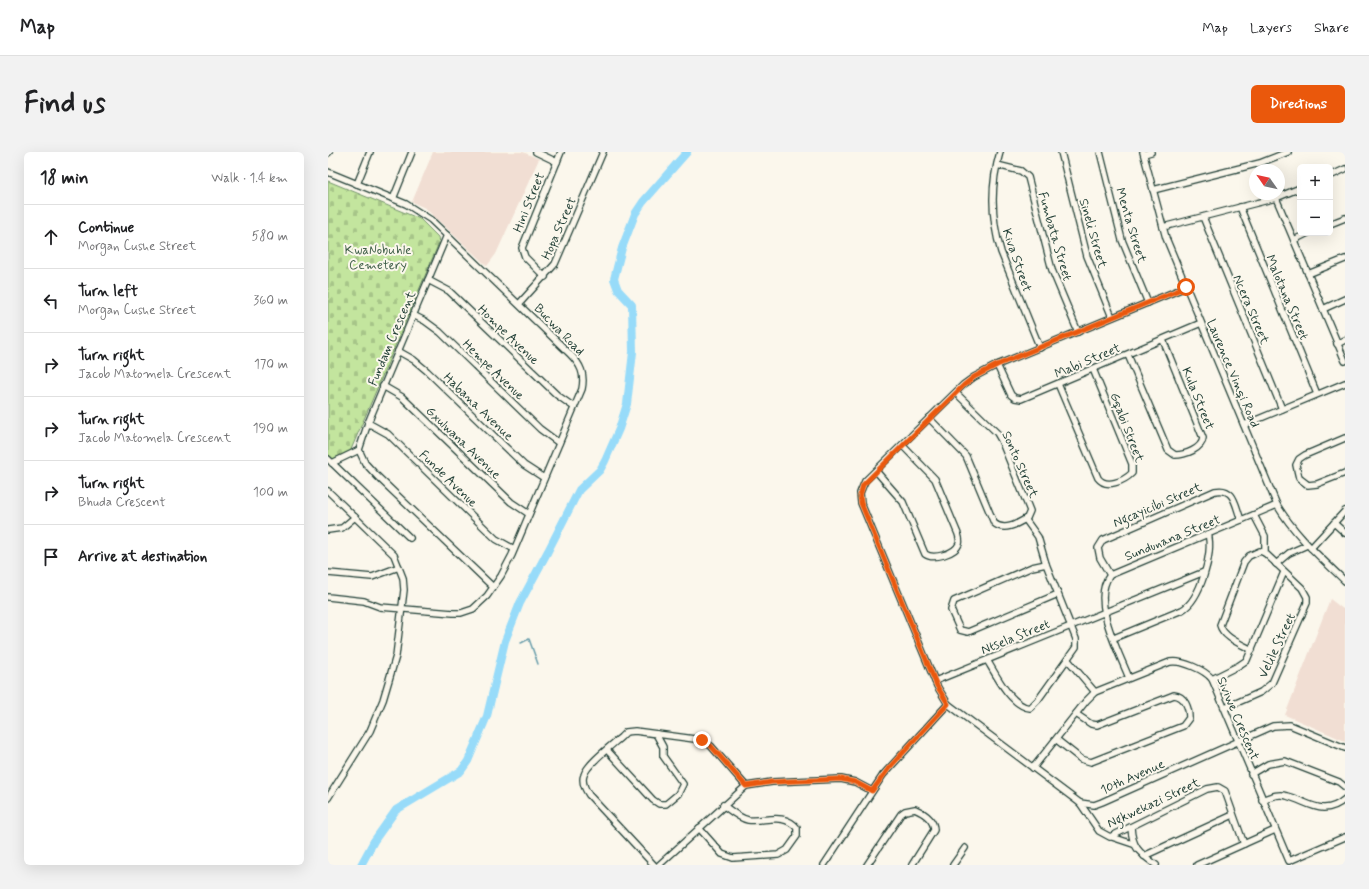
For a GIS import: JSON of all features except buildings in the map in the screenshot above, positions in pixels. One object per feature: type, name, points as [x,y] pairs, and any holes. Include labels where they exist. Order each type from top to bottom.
[{"type":"street","points":[[357,184],[370,152]]},
{"type":"street","points":[[393,199],[412,152]]},
{"type":"street","points":[[536,152],[557,162]]},
{"type":"street","name":"Hini Street","points":[[545,277],[525,257],[522,248],[561,152]]},
{"type":"street","name":"Hopa Street","points":[[519,304],[545,277],[558,259],[603,152]]},
{"type":"street","name":"Kiva Street","points":[[1000,152],[993,192],[996,236],[1040,348]]},
{"type":"street","name":"Sineli Street","points":[[1061,152],[1087,256],[1112,317]]},
{"type":"street","name":"Menta Street","points":[[1100,152],[1122,240],[1148,302]]},
{"type":"street","points":[[1144,153],[1152,152]]},
{"type":"street","points":[[1153,190],[1253,164],[1288,152]]},
{"type":"street","name":"Laurence Vinqi Road","points":[[1144,153],[1163,227],[1186,287],[1278,505],[1293,530],[1345,581]]},
{"type":"street","name":"Fumbata Street","points":[[997,165],[1021,171],[1028,177],[1050,263],[1078,332]]},
{"type":"street","points":[[1333,175],[1345,169]]},
{"type":"street","name":"Bucwa Road","points":[[328,172],[418,211],[447,234],[519,304],[580,365],[584,374],[583,382],[574,407],[514,549],[501,576],[473,609],[461,613],[403,609],[380,607],[363,601],[328,597]]},
{"type":"street","points":[[1285,194],[1297,189]]},
{"type":"street","points":[[1163,227],[1268,200]]},
{"type":"street","points":[[1277,200],[1345,361]]},
{"type":"street","name":"Malotana Street","points":[[1240,207],[1317,394]]},
{"type":"street","name":"Ncera Street","points":[[1203,217],[1282,409]]},
{"type":"street","points":[[1333,223],[1345,218]]},
{"type":"street","name":"Fundam Crescent","points":[[359,450],[383,386],[447,234]]},
{"type":"street","points":[[1294,240],[1302,236]]},
{"type":"street","points":[[1308,274],[1345,259]]},
{"type":"street","name":"Hompe Avenue","points":[[428,280],[449,291],[557,395],[574,407]]},
{"type":"street","points":[[1080,803],[948,704],[935,681],[861,503],[860,496],[863,485],[876,471],[929,418],[974,377],[997,365],[1186,287]]},
{"type":"street","points":[[1323,309],[1345,299]]},
{"type":"street","name":"Hempe Avenue","points":[[413,315],[425,321],[440,332],[540,429],[559,443]]},
{"type":"street","name":"Mabi Street","points":[[997,365],[1010,393],[1017,399],[1021,399],[1201,323]]},
{"type":"street","name":"Kula Street","points":[[1128,355],[1168,450],[1175,455],[1182,454],[1202,444],[1203,438],[1163,340]]},
{"type":"street","points":[[1337,344],[1345,340]]},
{"type":"street","name":"Habana Avenue","points":[[398,351],[424,368],[524,465],[544,478]]},
{"type":"street","name":"Gqabi Street","points":[[1058,384],[1098,478],[1102,482],[1109,484],[1127,477],[1132,473],[1132,464],[1094,369]]},
{"type":"street","points":[[1244,425],[1345,383]]},
{"type":"street","name":"Gxulwana Avenue","points":[[383,386],[402,398],[511,502],[529,514]]},
{"type":"street","name":"Sonto Street","points":[[929,418],[966,456],[994,523],[1002,528],[1025,519],[1030,511],[1001,440],[997,433],[956,393]]},
{"type":"street","name":"Funde Avenue","points":[[368,423],[388,434],[496,539],[514,549]]},
{"type":"street","points":[[1345,438],[1305,455],[1297,461],[1296,465],[1299,478],[1308,485],[1316,484],[1345,473]]},
{"type":"street","points":[[876,471],[903,502],[925,554],[937,557],[956,547],[960,541],[958,534],[934,479],[902,445]]},
{"type":"street","points":[[330,461],[345,457],[359,450],[365,463],[377,476],[493,587]]},
{"type":"street","points":[[339,469],[345,457]]},
{"type":"street","points":[[330,461],[410,538]]},
{"type":"street","name":"Ngcayicibi Street","points":[[1110,575],[1100,558],[1098,548],[1100,542],[1111,535],[1208,494],[1222,490],[1231,493],[1241,520]]},
{"type":"street","points":[[328,491],[390,550],[399,567],[404,585],[403,609],[396,656],[383,700],[370,731],[328,798]]},
{"type":"street","name":"Sundunana Street","points":[[1110,575],[1278,505]]},
{"type":"street","points":[[1276,564],[1289,553],[1309,546],[1345,511]]},
{"type":"street","points":[[1252,650],[1224,632],[1220,627],[1220,622],[1244,562],[1252,554],[1260,551],[1265,552],[1265,536],[1254,515]]},
{"type":"street","points":[[328,530],[342,528],[355,517]]},
{"type":"street","points":[[987,660],[1007,691],[1023,706],[1030,708],[1075,652],[1077,642],[1046,564],[1038,537],[1025,519]]},
{"type":"street","points":[[1334,523],[1345,533]]},
{"type":"street","points":[[1114,638],[1186,608],[1196,596],[1210,552],[1208,534]]},
{"type":"street","name":"Velile Street","points":[[1225,708],[1264,691],[1272,683],[1307,603],[1304,591],[1265,552]]},
{"type":"street","points":[[1046,564],[1036,565],[959,597],[954,601],[950,610],[960,630],[968,632],[1058,594]]},
{"type":"street","points":[[328,573],[372,577],[399,567]]},
{"type":"street","name":"Ntsela Street","points":[[935,681],[1204,572]]},
{"type":"street","points":[[1212,679],[1243,663],[1252,650],[1284,572]]},
{"type":"street","points":[[1110,575],[1103,592],[1104,612],[1129,678]]},
{"type":"street","points":[[1068,660],[1095,692]]},
{"type":"street","name":"Siviwe Crescent","points":[[1033,768],[1095,692],[1174,661],[1206,674],[1212,679],[1289,861],[1345,837]]},
{"type":"street","points":[[1057,740],[1081,759],[1092,762],[1183,726],[1189,718],[1186,702],[1181,697],[1174,695],[1097,725],[1091,724],[1076,714]]},
{"type":"street","points":[[824,865],[872,791],[889,768],[948,704]]},
{"type":"street","name":"10th Avenue","points":[[1080,803],[1094,805],[1102,802],[1238,740],[1273,726],[1284,724],[1295,727],[1345,748]]},
{"type":"street","points":[[654,865],[588,795],[584,788],[583,779],[586,770],[621,737],[630,731],[695,739],[707,742],[746,786]]},
{"type":"street","points":[[607,750],[653,800],[658,804],[666,804],[678,794],[683,784],[663,756],[663,747],[656,734]]},
{"type":"street","points":[[1251,774],[1268,764],[1285,761],[1339,782],[1345,787]]},
{"type":"street","points":[[659,865],[746,786],[772,782],[841,779],[855,782],[872,791]]},
{"type":"street","name":"Ngkwekazi Street","points":[[1080,803],[1100,831],[1106,836],[1112,837],[1207,789],[1218,787],[1225,791],[1244,844]]},
{"type":"street","points":[[1262,800],[1275,796],[1286,795],[1310,806],[1323,808],[1336,805],[1345,799]]},
{"type":"street","points":[[699,828],[722,854],[734,858],[778,855],[787,850],[797,836],[796,828],[788,820],[779,818],[758,820],[743,818],[723,806]]},
{"type":"street","points":[[868,865],[901,814],[905,811],[915,809],[928,817],[934,830],[912,865]]},
{"type":"street","points":[[1144,856],[1233,815]]},
{"type":"street","points":[[1131,827],[1134,844],[1144,856],[1156,865]]},
{"type":"street","points":[[1197,865],[1275,830]]},
{"type":"street","points":[[1112,837],[1134,844]]},
{"type":"street","points":[[954,865],[965,848]]},
{"type":"shaded area","points":[[433,152],[523,152],[539,159],[496,254],[487,266],[425,208],[412,202]]},
{"type":"shaded area","points":[[1330,599],[1343,609],[1345,608],[1345,741],[1285,715]]},
{"type":"green space","name":"KwaNobuhle Cemetery","points":[[328,181],[420,219],[438,237],[439,243],[350,452],[332,461],[328,457]]},
{"type":"waterway","points":[[361,865],[374,841],[396,810],[461,771],[468,761],[487,716],[505,641],[520,603],[579,490],[600,470],[619,429],[627,404],[633,352],[632,305],[618,290],[614,279],[622,248],[635,214],[643,202],[687,152]]},
{"type":"waterway","points":[[521,643],[529,639],[538,664]]},
{"type":"route","points":[[702,740],[711,746],[746,786],[758,783],[841,779],[855,782],[872,791],[883,774],[948,704],[937,686],[861,503],[860,493],[863,485],[871,475],[929,418],[974,377],[997,365],[1032,352],[1186,287]]}]
